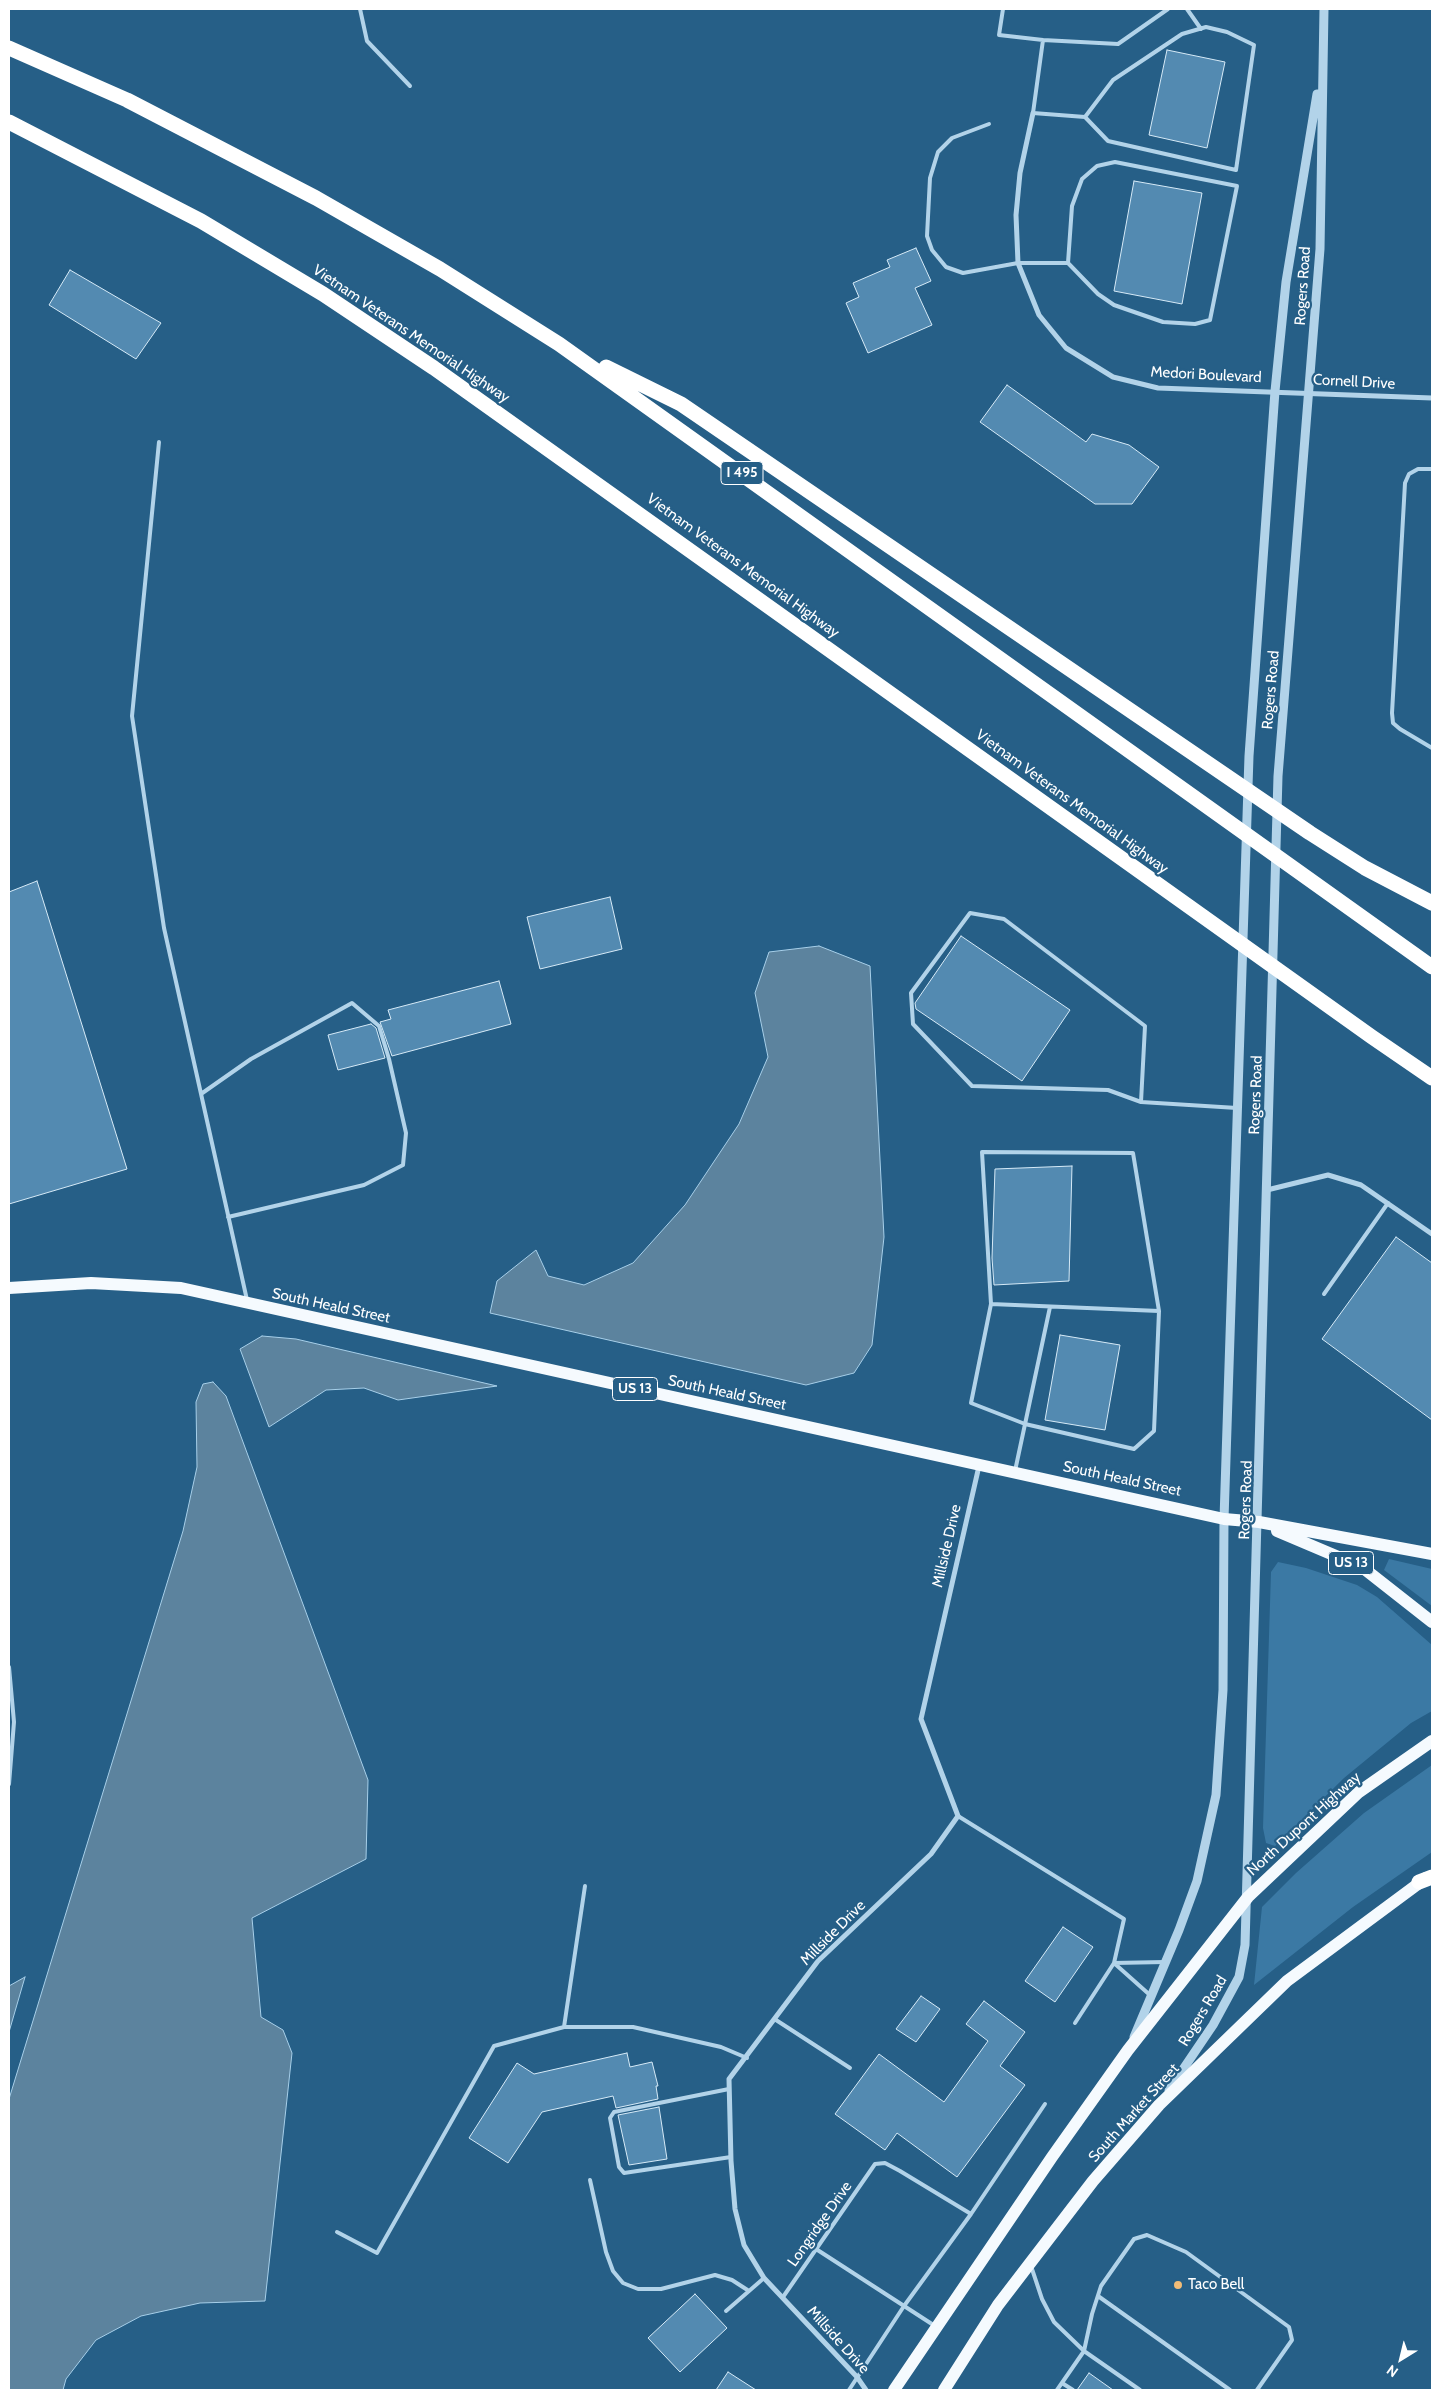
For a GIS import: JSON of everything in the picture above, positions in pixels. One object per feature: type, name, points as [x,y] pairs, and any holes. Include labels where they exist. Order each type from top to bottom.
[{"type":"highway","name":"I 495","points":[[9,48],[127,100],[308,193],[440,269],[559,344],[1432,967]]},
{"type":"highway","name":"Vietnam Veterans Memorial Highway","points":[[9,122],[201,221],[315,290],[434,368],[1432,1078]]},
{"type":"highway","points":[[559,344],[682,404],[1150,726],[1316,837],[1365,868],[1432,903]]},
{"type":"highway","points":[[1372,1037],[1432,1087]]},
{"type":"main road","name":"South Heald Street","points":[[9,1288],[91,1283],[181,1288],[1224,1518],[1259,1522],[1432,1554]]},
{"type":"main road","name":"South Heald Street","points":[[1259,1522],[1362,1568],[1432,1622]]},
{"type":"main road","name":"North Dupont Highway","points":[[1248,1897],[1359,1792],[1432,1740]]},
{"type":"main road","name":"South Market Street","points":[[944,2390],[998,2305],[1093,2181],[1159,2105],[1287,1981],[1428,1878]]},
{"type":"main road","points":[[894,2390],[1052,2157],[1128,2050],[1248,1897]]},
{"type":"street","name":"Rogers Road","points":[[1159,2105],[1213,2025],[1239,1977],[1245,1945],[1259,1522],[1278,776],[1320,249],[1324,9]]},
{"type":"street","name":"Rogers Road","points":[[1128,2050],[1197,1881],[1216,1795],[1223,1690],[1224,1518],[1250,756],[1275,391],[1286,282],[1322,64]]},
{"type":"street","name":"Medori Boulevard","points":[[1033,113],[1020,173],[1016,215],[1018,263],[1039,315],[1066,348],[1113,377],[1158,388],[1275,391]]},
{"type":"street","name":"Cornell Drive","points":[[1275,391],[1432,398]]},
{"type":"street","points":[[1267,1190],[1328,1175],[1362,1185],[1432,1234]]},
{"type":"street","name":"Millside Drive","points":[[866,2390],[764,2278],[744,2245],[735,2209],[731,2157],[729,2079],[776,2020],[818,1962],[931,1854],[958,1816],[921,1719],[979,1465]]},
{"type":"lane","points":[[360,9],[367,41],[410,86]]},
{"type":"lane","points":[[1003,9],[999,35],[1043,40],[1118,44],[1168,9]]},
{"type":"lane","points":[[1187,9],[1201,29]]},
{"type":"lane","points":[[1043,40],[1033,113],[1085,117],[1108,141],[1236,170],[1254,45],[1227,32],[1206,27],[1182,34],[1112,80],[1085,117]]},
{"type":"lane","points":[[989,124],[952,138],[938,152],[930,178],[927,236],[932,250],[946,267],[963,273],[1018,263],[1068,263],[1098,294],[1114,305],[1162,322],[1195,324],[1210,320],[1237,186],[1115,162],[1097,166],[1082,179],[1072,206],[1068,263]]},
{"type":"lane","points":[[159,442],[132,716],[164,928],[248,1304]]},
{"type":"lane","points":[[1432,469],[1418,469],[1409,474],[1405,482],[1392,713],[1393,723],[1432,748]]},
{"type":"lane","points":[[1140,1102],[1145,1026],[1004,919],[970,913],[911,994],[913,1024],[972,1086],[1108,1090],[1140,1102],[1239,1108]]},
{"type":"lane","points":[[201,1094],[251,1059],[352,1003],[378,1026],[389,1059],[406,1133],[403,1165],[364,1186],[228,1217]]},
{"type":"lane","points":[[982,1152],[1133,1153],[1159,1311],[1154,1432],[1134,1449],[1025,1424],[971,1404],[991,1304],[982,1152]]},
{"type":"lane","points":[[1324,1294],[1388,1203]]},
{"type":"lane","points":[[991,1304],[1159,1311]]},
{"type":"lane","points":[[1014,1472],[1050,1307]]},
{"type":"lane","points":[[9,1668],[14,1722],[9,1784]]},
{"type":"lane","points":[[958,1816],[1124,1919],[1114,1963],[1075,2023]]},
{"type":"lane","points":[[564,2027],[585,1886]]},
{"type":"lane","points":[[1114,1963],[1165,1962]]},
{"type":"lane","points":[[1114,1963],[1151,1996]]},
{"type":"lane","points":[[776,2020],[850,2068]]},
{"type":"lane","points":[[337,2232],[377,2253],[494,2046],[564,2027],[633,2027],[721,2047],[747,2058]]},
{"type":"lane","points":[[729,2089],[614,2112],[610,2118],[619,2167],[624,2173],[731,2157]]},
{"type":"lane","points":[[849,2390],[904,2306],[971,2214],[1045,2104]]},
{"type":"lane","name":"Longridge Drive","points":[[783,2297],[875,2164],[885,2163],[971,2214]]},
{"type":"lane","points":[[590,2180],[606,2252],[613,2271],[623,2283],[638,2289],[661,2289],[716,2275],[732,2280],[749,2292]]},
{"type":"lane","points":[[1057,2390],[1084,2351],[1101,2286],[1134,2239],[1147,2235],[1186,2252],[1289,2328],[1292,2340],[1257,2390]]},
{"type":"lane","points":[[816,2249],[937,2327]]},
{"type":"lane","points":[[1030,2264],[1042,2299],[1054,2322],[1084,2351],[1140,2390]]},
{"type":"lane","points":[[726,2311],[764,2278]]},
{"type":"lane","points":[[1098,2296],[1230,2390]]},
{"type":"lane","points":[[1062,2383],[1073,2390]]},
{"type":"shaded area","points":[[819,946],[870,966],[884,1237],[872,1345],[854,1373],[806,1385],[490,1313],[497,1281],[536,1250],[548,1276],[584,1285],[633,1263],[685,1205],[739,1124],[768,1057],[755,993],[769,952]]},
{"type":"shaded area","points":[[262,1336],[296,1339],[497,1386],[398,1400],[364,1388],[326,1390],[269,1427],[240,1349]]},
{"type":"shaded area","points":[[213,1382],[226,1396],[368,1780],[366,1859],[252,1918],[261,2017],[283,2030],[292,2053],[265,2301],[200,2303],[141,2316],[96,2340],[66,2379],[63,2390],[9,2390],[9,2099],[183,1531],[197,1467],[196,1402],[203,1384]]},
{"type":"shaded area","points":[[1389,1559],[1432,1569],[1432,1606],[1384,1570]]},
{"type":"shaded area","points":[[1278,1562],[1306,1568],[1357,1585],[1377,1597],[1432,1645],[1432,1711],[1411,1723],[1344,1778],[1275,1846],[1266,1843],[1263,1828],[1271,1572]]},
{"type":"shaded area","points":[[1432,1765],[1432,1852],[1353,1907],[1254,1985],[1262,1907],[1296,1873],[1364,1813]]},
{"type":"shaded area","points":[[25,1977],[9,2032],[9,1986]]},
{"type":"building","points":[[1167,50],[1225,62],[1207,148],[1149,135]]},
{"type":"building","points":[[1134,181],[1202,193],[1182,304],[1114,291]]},
{"type":"building","points":[[916,248],[931,281],[915,288],[932,325],[868,353],[846,303],[859,297],[853,283],[890,267],[887,260]]},
{"type":"building","points":[[70,270],[161,323],[136,359],[49,305]]},
{"type":"building","points":[[1007,385],[1086,442],[1092,434],[1129,445],[1159,467],[1132,504],[1095,504],[980,422]]},
{"type":"building","points":[[37,881],[127,1169],[9,1204],[9,892]]},
{"type":"building","points":[[610,897],[622,949],[540,969],[527,917]]},
{"type":"building","points":[[961,936],[1070,1010],[1022,1081],[916,1009],[915,1003]]},
{"type":"building","points":[[499,981],[511,1024],[392,1056],[380,1022],[391,1019],[388,1010]]},
{"type":"building","points":[[371,1024],[376,1028],[385,1058],[338,1070],[328,1035]]},
{"type":"building","points":[[1072,1166],[1069,1281],[994,1285],[992,1258],[995,1169]]},
{"type":"building","points":[[1396,1237],[1432,1263],[1432,1420],[1322,1339]]},
{"type":"building","points":[[1060,1335],[1120,1345],[1105,1430],[1045,1420]]},
{"type":"building","points":[[1063,1927],[1093,1947],[1055,2002],[1025,1981]]},
{"type":"building","points":[[921,1996],[940,2009],[916,2042],[896,2029]]},
{"type":"building","points":[[984,2001],[1025,2032],[1000,2066],[1025,2085],[957,2177],[897,2133],[885,2150],[835,2114],[879,2054],[944,2102],[988,2041],[966,2024]]},
{"type":"building","points":[[627,2053],[630,2067],[652,2062],[658,2086],[656,2086],[658,2099],[616,2108],[613,2096],[542,2112],[508,2163],[469,2138],[517,2063],[534,2074]]},
{"type":"building","points":[[659,2107],[667,2159],[629,2165],[618,2115]]},
{"type":"building","points":[[695,2294],[727,2328],[680,2372],[648,2338]]},
{"type":"building","points":[[728,2372],[756,2390],[716,2390]]},
{"type":"building","points":[[1089,2373],[1113,2390],[1077,2390]]},
{"type":"place","name":"Taco Bell","points":[[1178,2285]]}]
